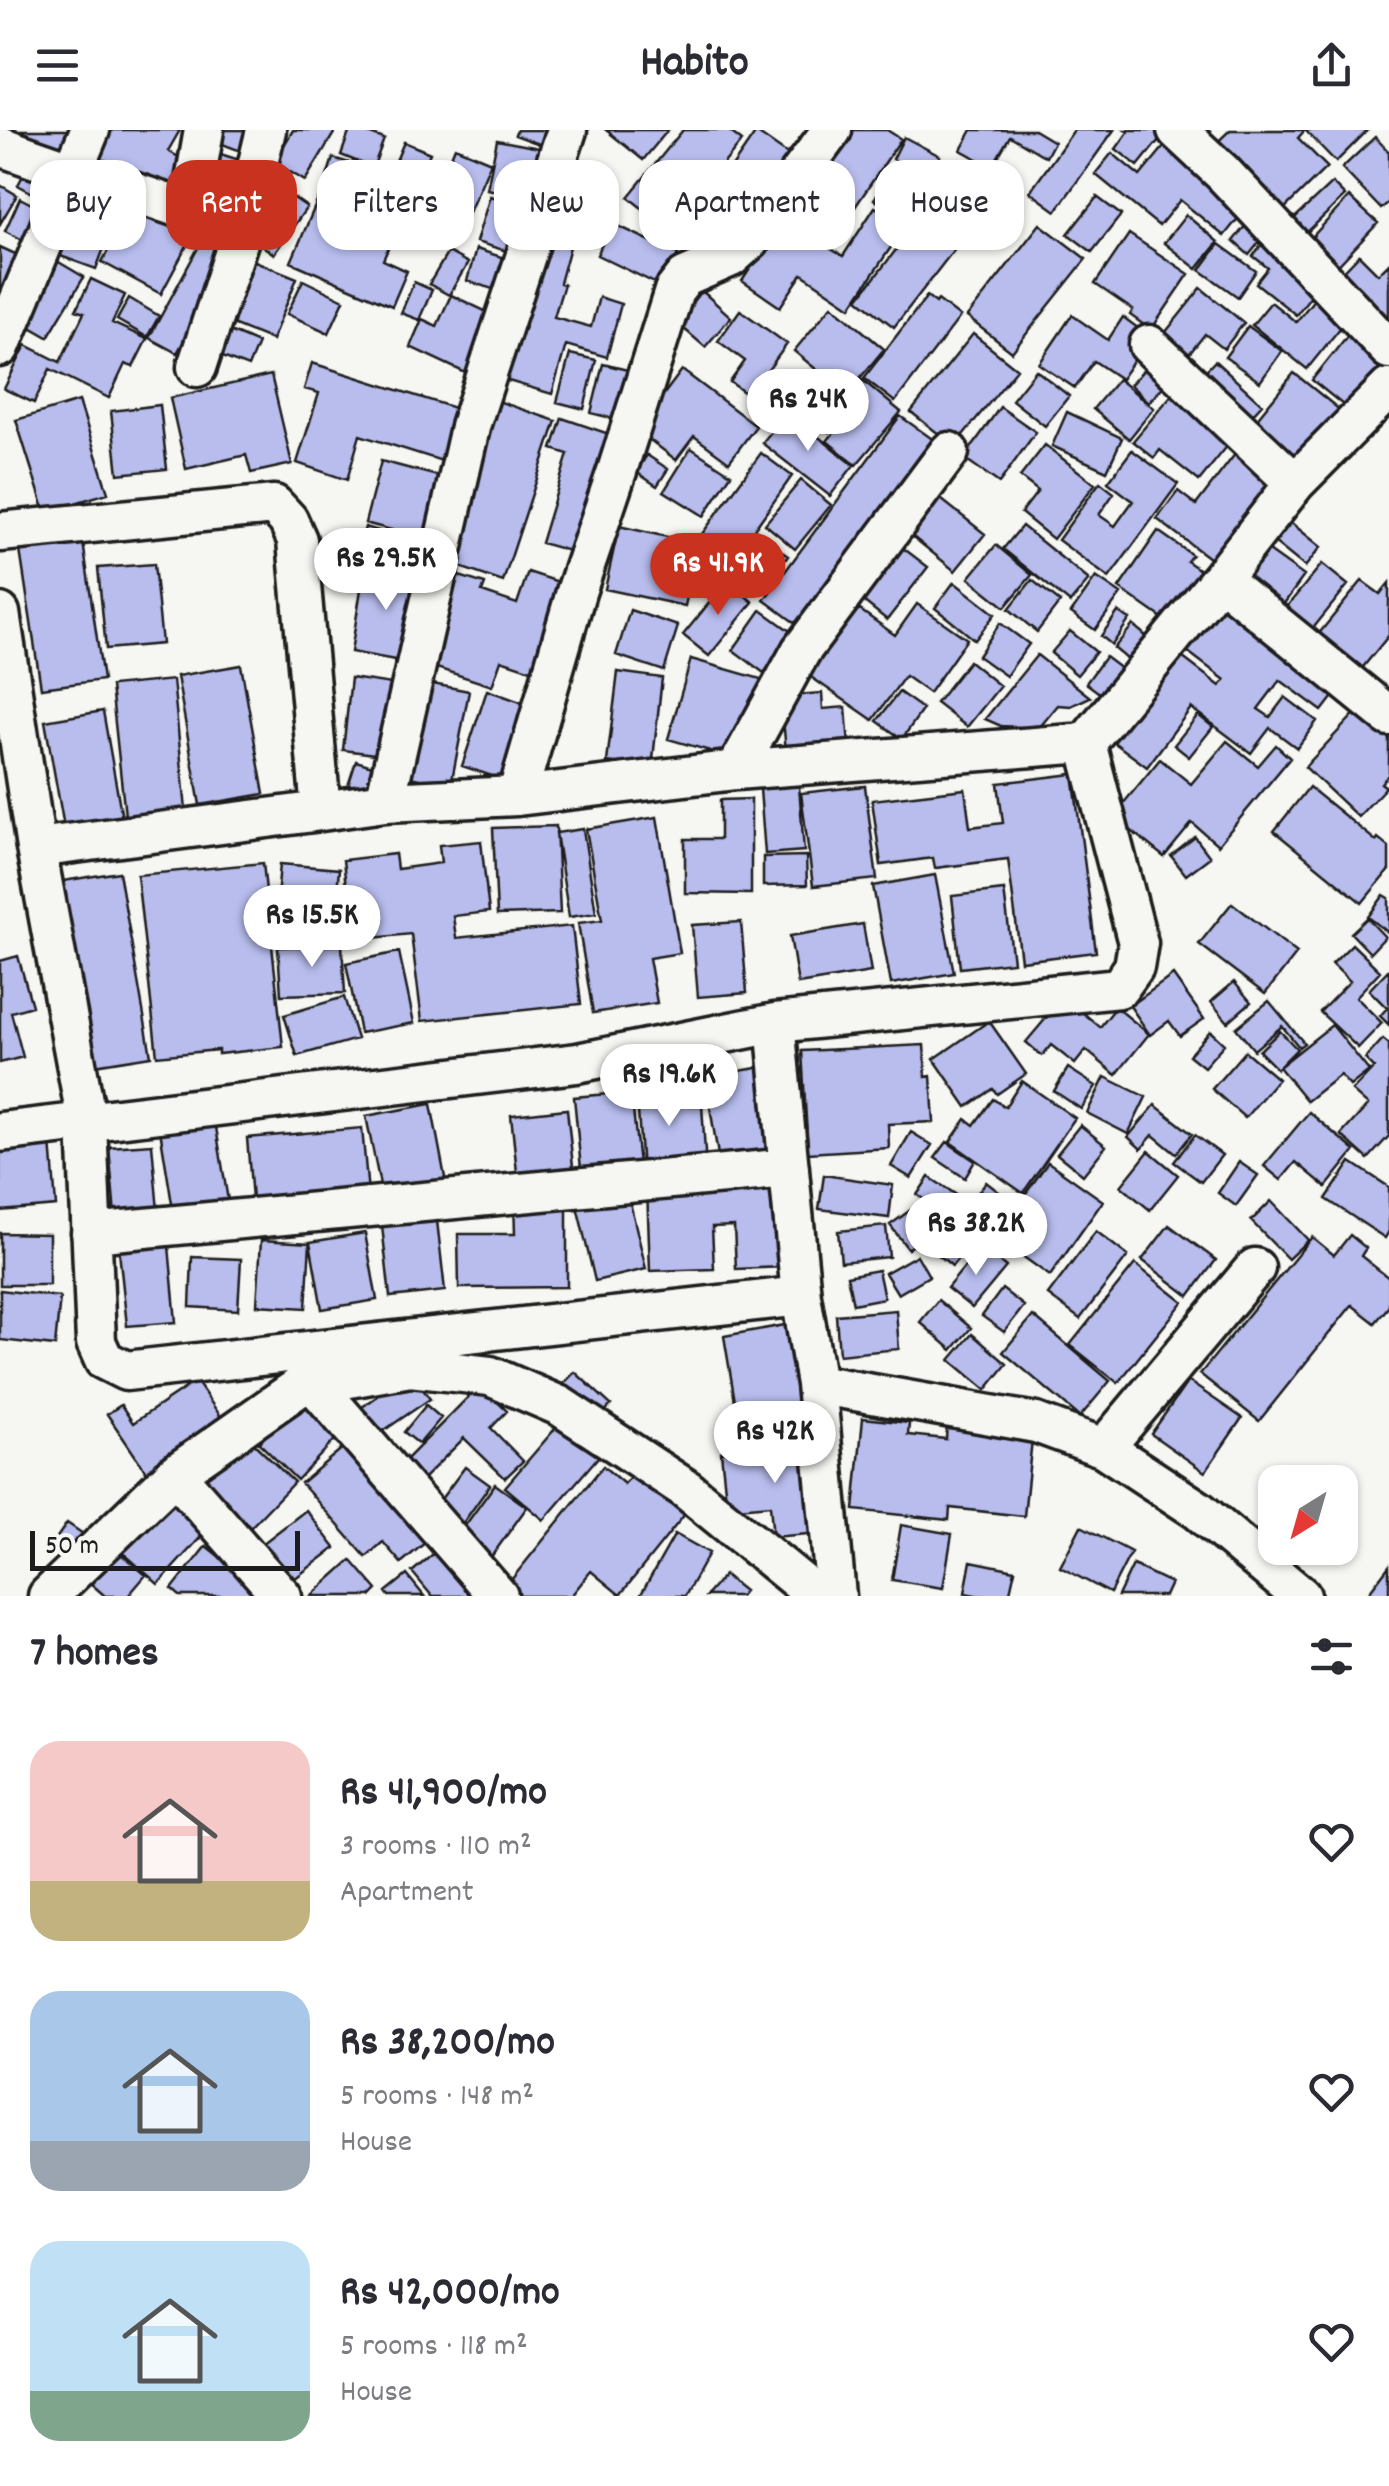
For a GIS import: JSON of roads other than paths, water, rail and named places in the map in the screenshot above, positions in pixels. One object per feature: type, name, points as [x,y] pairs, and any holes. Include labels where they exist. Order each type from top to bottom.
[{"type":"street","points":[[78,160],[90,130]]},
{"type":"street","points":[[199,160],[204,130]]},
{"type":"street","points":[[259,160],[266,130]]},
{"type":"street","points":[[385,802],[471,423],[567,130]]},
{"type":"street","points":[[517,796],[576,592],[674,291],[685,277],[731,257],[750,240],[832,130]]},
{"type":"street","points":[[1177,130],[1389,348]]},
{"type":"street","points":[[0,146],[36,160]]},
{"type":"street","points":[[0,347],[40,250]]},
{"type":"street","points":[[197,367],[235,250]]},
{"type":"street","points":[[1148,345],[1295,483]]},
{"type":"street","points":[[36,848],[385,802],[517,796],[736,770],[1086,743],[1295,483],[1389,388]]},
{"type":"street","points":[[736,770],[801,651],[949,452]]},
{"type":"street","points":[[0,532],[274,505],[288,520],[297,540],[320,811]]},
{"type":"street","points":[[1220,578],[1389,716]]},
{"type":"street","points":[[0,612],[36,848],[87,1122],[96,1342],[104,1360],[126,1371],[801,1296]]},
{"type":"street","points":[[0,1132],[577,1063],[775,1023],[1119,988],[1134,966],[1138,943],[1086,743]]},
{"type":"street","points":[[775,1023],[801,1296],[816,1384],[836,1596]]},
{"type":"street","points":[[92,1232],[789,1168]]},
{"type":"street","points":[[1104,1448],[1255,1268]]},
{"type":"street","points":[[74,1588],[175,1474],[299,1387],[410,1367],[490,1376],[560,1406],[686,1490],[818,1596]]},
{"type":"street","points":[[314,1384],[498,1596]]},
{"type":"street","points":[[816,1384],[1036,1422],[1104,1448],[1198,1510],[1301,1596]]},
{"type":"street","points":[[175,1474],[282,1596]]}]
